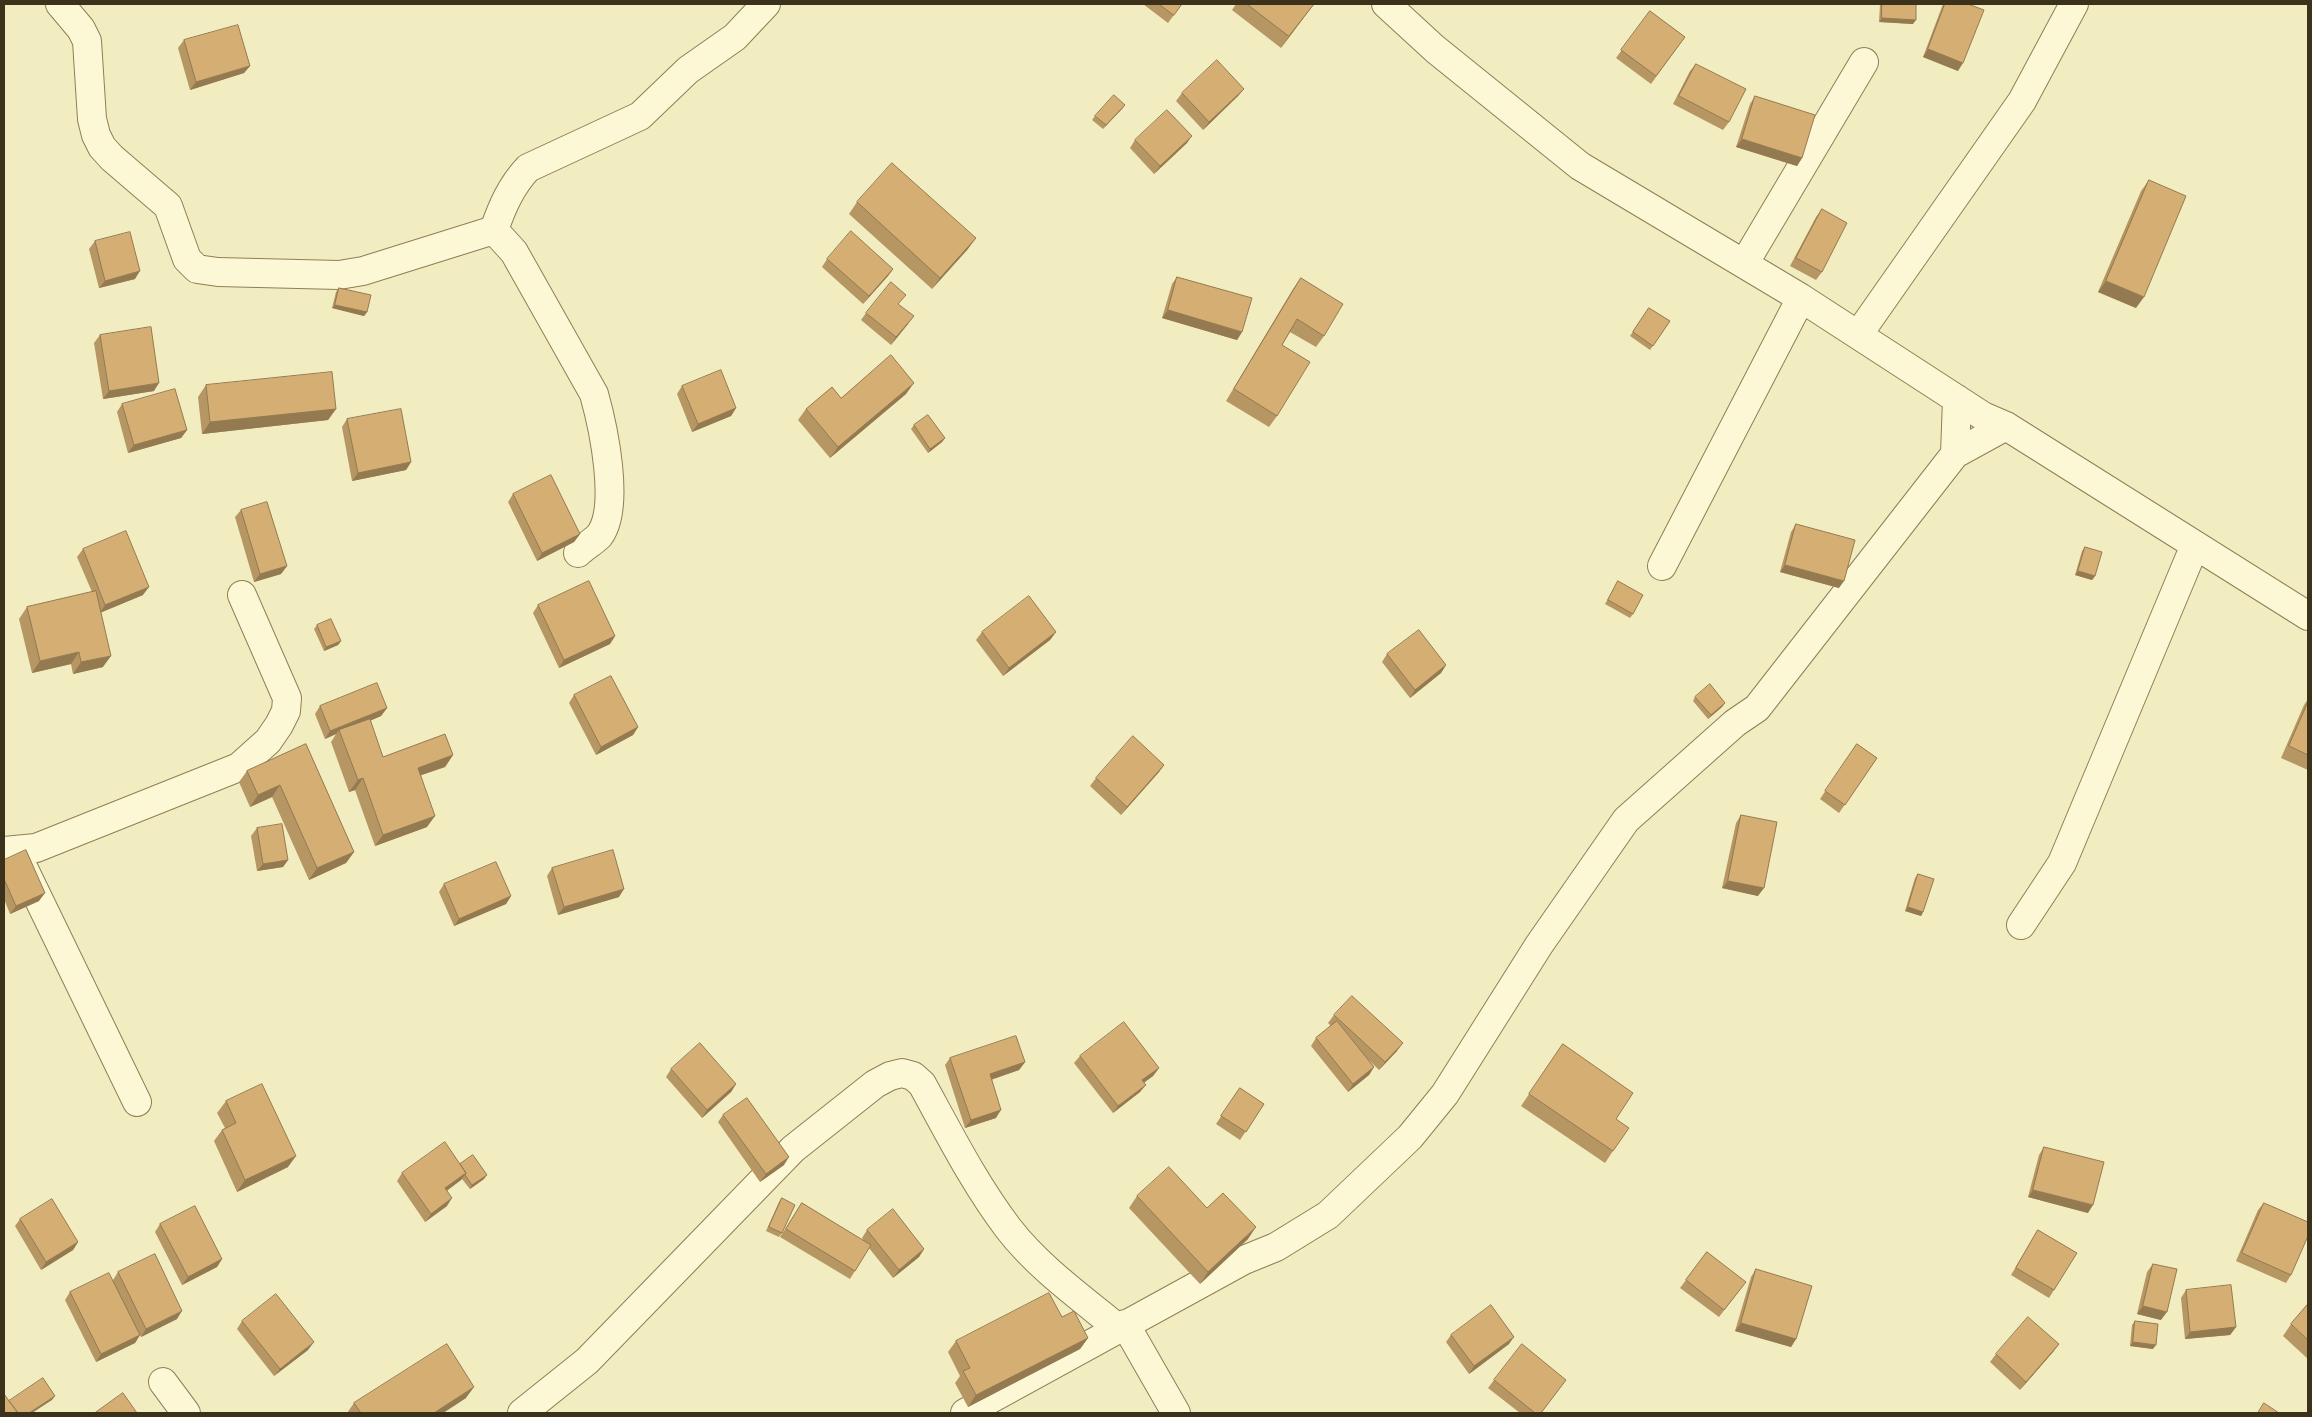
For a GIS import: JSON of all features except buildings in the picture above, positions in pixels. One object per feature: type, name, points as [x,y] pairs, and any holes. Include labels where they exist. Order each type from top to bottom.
[{"type":"street","points":[[60,4],[81,29],[87,41],[92,119],[96,136],[102,147],[112,158],[168,206],[188,260],[197,270],[339,275],[363,271],[494,230]]},
{"type":"street","points":[[494,230],[508,196],[517,180],[528,168],[640,116],[688,70],[735,37],[766,4]]},
{"type":"street","points":[[1386,4],[1435,49],[1580,166],[1801,298],[1983,416],[2006,426],[2308,616]]},
{"type":"street","points":[[1858,335],[2022,101],[2074,4]]},
{"type":"street","points":[[1744,264],[1864,62]]},
{"type":"street","points":[[494,230],[514,252],[594,394],[599,413],[608,480],[608,514],[599,535],[578,553]]},
{"type":"street","points":[[1662,566],[1801,298]]},
{"type":"street","points":[[1955,454],[1957,399]]},
{"type":"street","points":[[965,1413],[1244,1260],[1276,1247],[1328,1215],[1410,1137],[1445,1094],[1539,945],[1626,820],[1735,723],[1757,708],[1955,454],[2006,426]]},
{"type":"street","points":[[2020,925],[2062,863],[2195,545]]},
{"type":"street","points":[[137,1102],[9,850],[36,848],[239,766],[268,741],[279,726],[286,711],[287,698],[242,595]]},
{"type":"street","points":[[522,1413],[586,1361],[793,1150],[875,1084],[890,1076],[902,1073],[913,1076],[922,1084],[975,1180],[1009,1229],[1048,1271],[1121,1326],[1176,1413]]},
{"type":"street","points":[[163,1382],[186,1413]]}]
